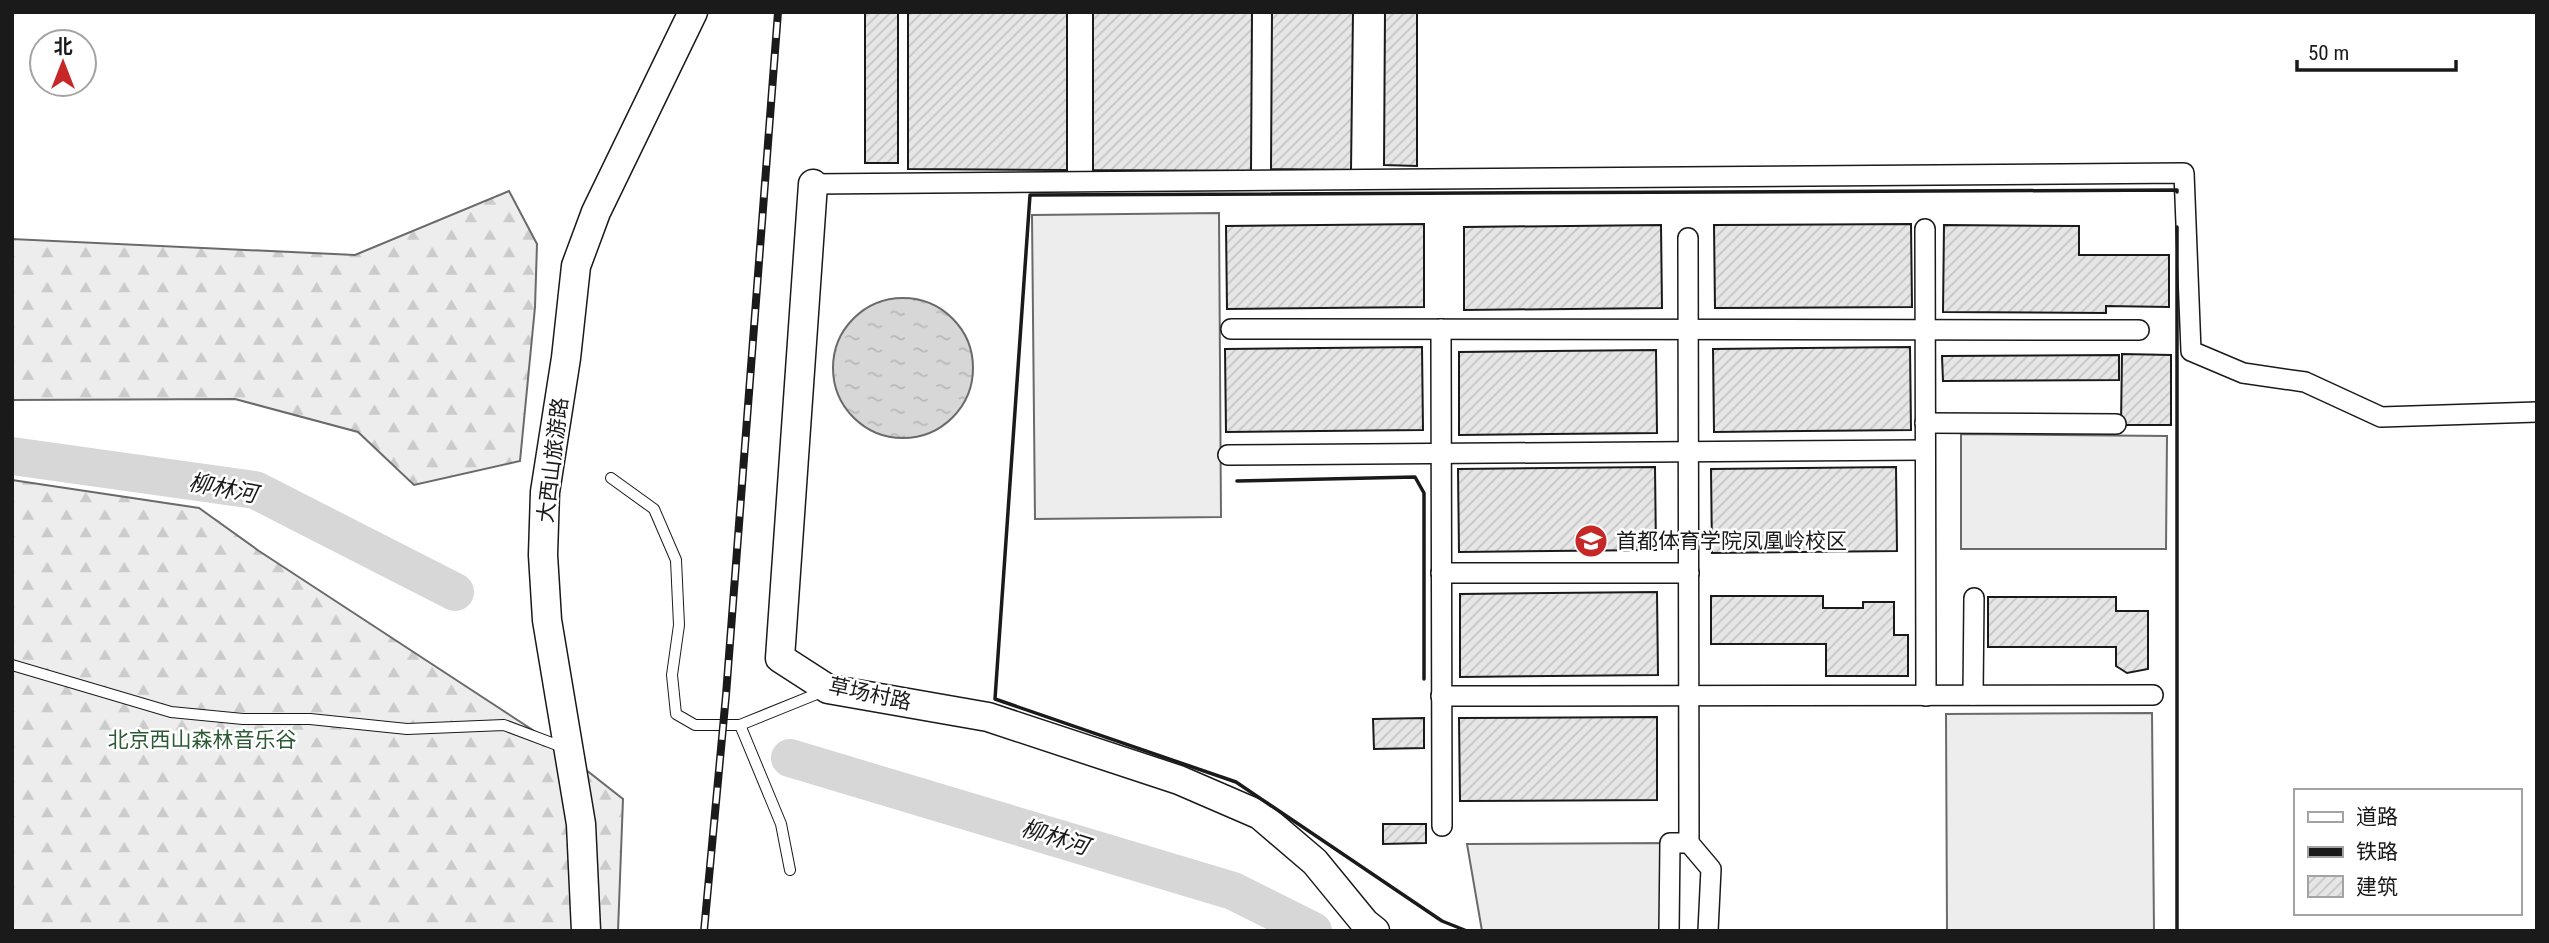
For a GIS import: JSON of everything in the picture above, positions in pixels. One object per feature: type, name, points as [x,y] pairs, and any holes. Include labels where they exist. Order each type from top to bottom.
[{"type":"street","name":"大西山旅游路","points":[[586,931],[581,824],[547,620],[543,555],[545,492],[566,358],[576,266],[596,212],[693,12]]},
{"type":"street","points":[[813,184],[2184,173],[2191,351],[2243,373],[2305,382],[2381,417],[2537,412]]},
{"type":"street","name":"草场村路","points":[[813,184],[780,659],[828,689],[988,717],[1179,780],[1248,810],[1260,816],[1315,862],[1365,923],[1376,931]]},
{"type":"street","points":[[1925,229],[1926,696]]},
{"type":"street","points":[[1688,238],[1689,844],[1711,869],[1708,931]]},
{"type":"street","points":[[1231,329],[2138,330]]},
{"type":"street","points":[[1441,329],[1442,826]]},
{"type":"street","points":[[1926,423],[2116,424]]},
{"type":"street","points":[[1228,455],[1926,450]]},
{"type":"street","points":[[1441,573],[1689,573]]},
{"type":"street","points":[[1973,695],[1974,598]]},
{"type":"street","points":[[1441,696],[2153,695]]},
{"type":"street","points":[[1668,931],[1670,843],[1689,844]]},
{"type":"lane","points":[[611,478],[654,509],[676,560],[679,625],[672,675],[676,713],[695,725],[740,725],[798,704],[828,689]]},
{"type":"lane","points":[[12,665],[171,712],[243,719],[310,719],[407,729],[504,725],[568,749]]},
{"type":"lane","points":[[740,725],[781,824],[790,870]]},
{"type":"green space","points":[[509,191],[537,244],[535,307],[520,461],[414,485],[358,432],[235,399],[12,400],[12,239],[355,255]]},
{"type":"green space","name":"北京西山森林音乐谷","points":[[12,480],[199,508],[259,551],[548,740],[623,799],[618,931],[12,931]]},
{"type":"shaded area","points":[[1219,213],[1221,517],[1035,519],[1032,215]]},
{"type":"shaded area","points":[[1961,434],[2167,436],[2166,549],[1961,549]]},
{"type":"shaded area","points":[[2152,713],[2154,931],[1947,931],[1946,714]]},
{"type":"shaded area","points":[[1670,843],[1669,931],[1482,931],[1467,844]]},
{"type":"water","points":[[903,298],[930,303],[952,319],[968,341],[973,368],[968,395],[952,417],[930,433],[903,438],[876,433],[854,417],[838,395],[833,368],[838,341],[854,319],[876,303]]},
{"type":"building","points":[[865,12],[898,12],[898,163],[865,163]]},
{"type":"building","points":[[908,12],[1067,12],[1067,170],[908,169]]},
{"type":"building","points":[[1093,12],[1252,12],[1251,171],[1093,170]]},
{"type":"building","points":[[1272,12],[1353,12],[1351,170],[1271,169]]},
{"type":"building","points":[[1385,12],[1417,12],[1417,166],[1384,165]]},
{"type":"building","points":[[1424,224],[1424,307],[1227,309],[1226,226]]},
{"type":"building","points":[[1911,224],[1912,307],[1715,308],[1714,225]]},
{"type":"building","points":[[1661,225],[1662,308],[1464,310],[1464,227]]},
{"type":"building","points":[[1944,225],[2079,226],[2079,255],[2169,255],[2169,307],[2106,306],[2106,313],[1943,312]]},
{"type":"building","points":[[1422,347],[1423,430],[1226,432],[1225,349]]},
{"type":"building","points":[[1910,347],[1911,430],[1714,432],[1713,349]]},
{"type":"building","points":[[1656,350],[1657,433],[1459,435],[1459,352]]},
{"type":"building","points":[[2122,354],[2171,355],[2171,425],[2121,425]]},
{"type":"building","points":[[2119,355],[2119,380],[1943,381],[1942,356]]},
{"type":"building","points":[[1655,467],[1656,550],[1459,552],[1458,469]]},
{"type":"building","points":[[1896,467],[1897,551],[1712,553],[1711,469]]},
{"type":"building","points":[[1657,592],[1658,675],[1460,677],[1460,594]]},
{"type":"building","points":[[1711,596],[1823,596],[1823,608],[1863,608],[1863,602],[1894,602],[1894,635],[1908,635],[1908,676],[1826,676],[1826,644],[1711,644]]},
{"type":"building","points":[[1988,597],[2116,597],[2116,611],[2148,611],[2148,669],[2127,673],[2116,666],[2116,647],[1988,647]]},
{"type":"building","points":[[1657,717],[1657,800],[1460,801],[1459,718]]},
{"type":"building","points":[[1424,718],[1424,748],[1374,749],[1373,719]]},
{"type":"building","points":[[1383,824],[1426,824],[1426,843],[1383,844]]},
{"type":"waterway","name":"柳林河","points":[[12,456],[255,490],[455,592]]},
{"type":"waterway","name":"柳林河","points":[[790,758],[1233,891],[1313,931]]},
{"type":"railway","points":[[704,931],[726,695],[778,12]]},
{"type":"wall","points":[[1467,931],[1442,921],[1236,782],[995,699],[1030,195],[2177,192]]},
{"type":"wall","points":[[2177,227],[2177,931]]},
{"type":"wall","points":[[1237,481],[1415,477],[1424,493],[1424,679]]},
{"type":"place","name":"首都体育学院凤凰岭校区","points":[[1591,541]]}]
